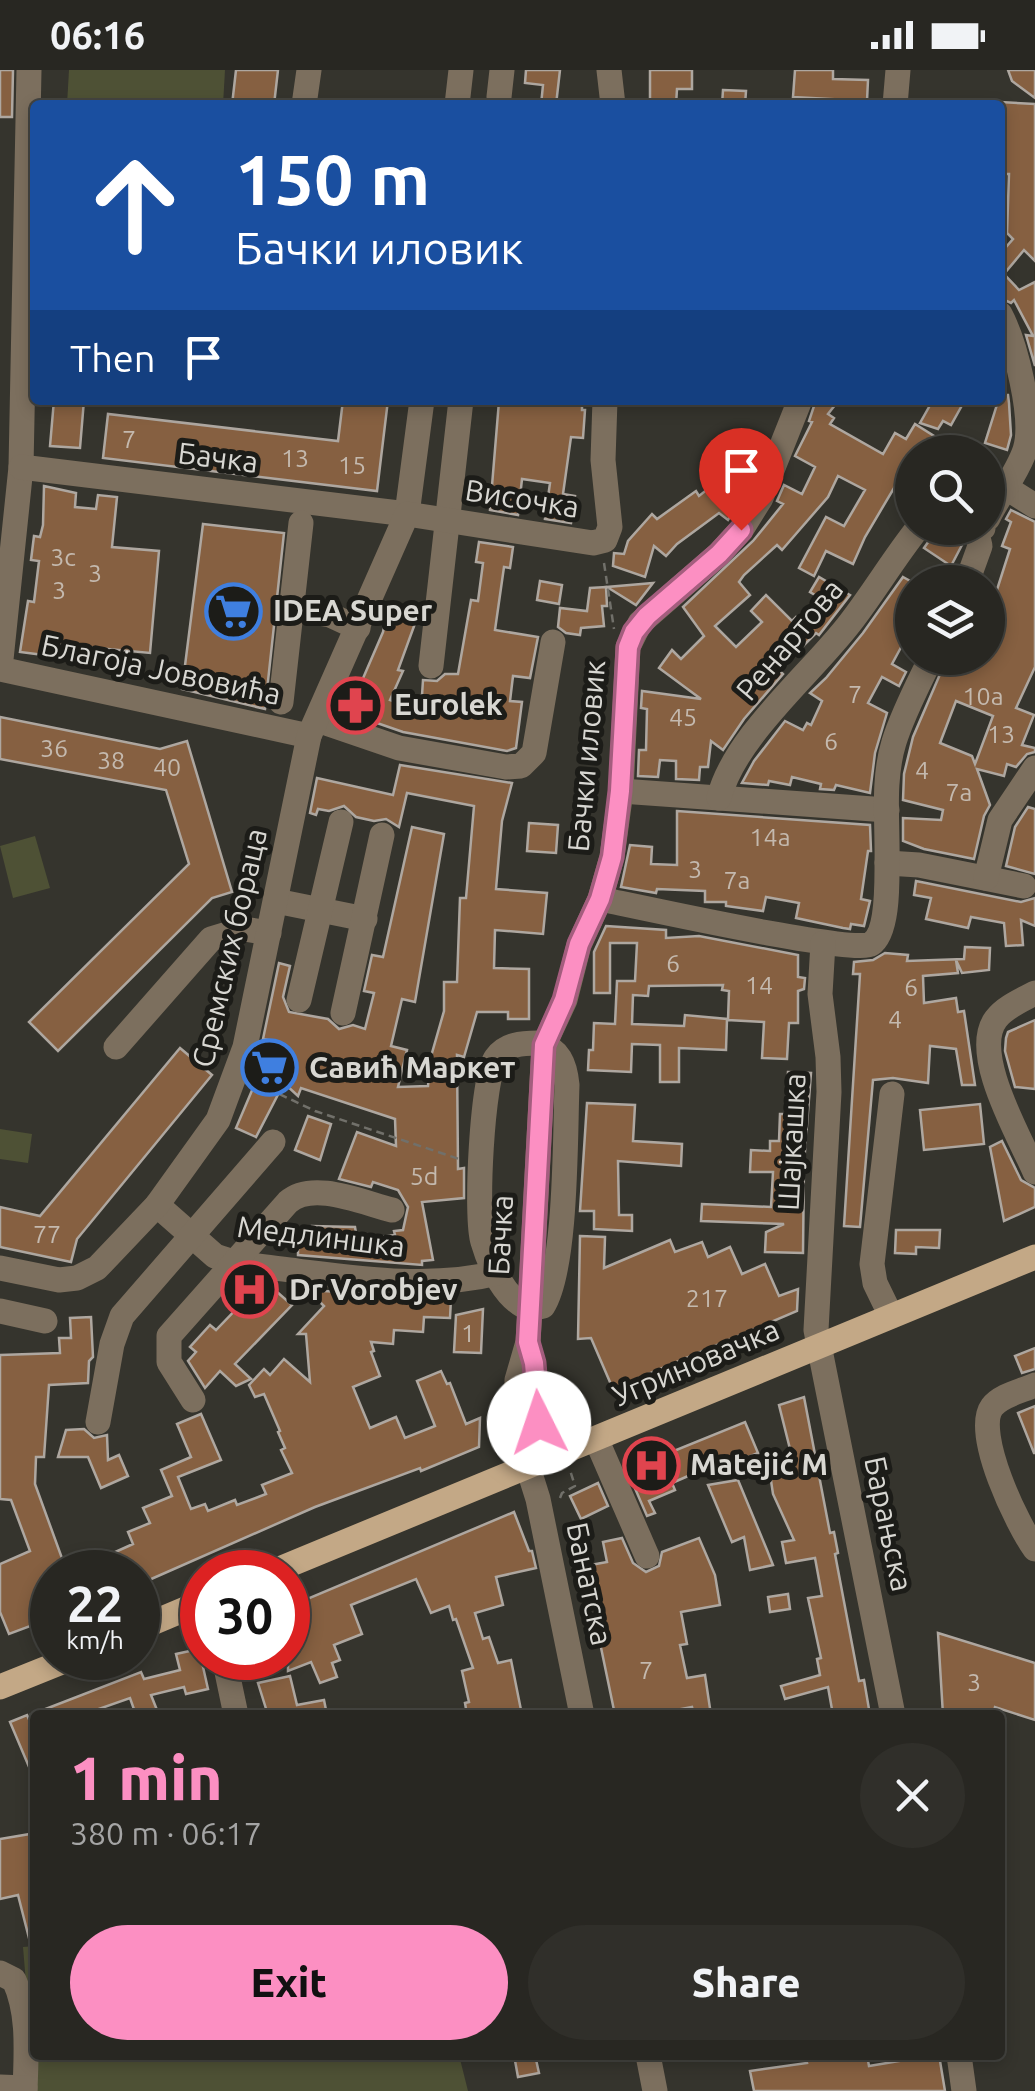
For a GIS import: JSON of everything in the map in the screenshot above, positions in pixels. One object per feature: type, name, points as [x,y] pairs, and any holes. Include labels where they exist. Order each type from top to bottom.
[{"type":"main road","name":"Угриновачка","points":[[310,1557],[1035,1258]]},
{"type":"main road","points":[[0,1687],[30,1675]]},
{"type":"street","points":[[0,668],[21,467],[30,70]]},
{"type":"street","points":[[305,100],[309,70]]},
{"type":"street","points":[[458,100],[461,70]]},
{"type":"street","points":[[499,97],[502,70]]},
{"type":"street","points":[[609,70],[612,100]]},
{"type":"street","points":[[895,100],[898,70]]},
{"type":"street","points":[[1005,328],[1017,361],[1028,430],[1026,448],[1005,487],[1035,506]]},
{"type":"street","points":[[421,405],[408,514],[313,728],[399,748],[521,766],[534,754],[553,642]]},
{"type":"street","points":[[431,666],[460,405]]},
{"type":"street","name":"Височка","points":[[408,514],[605,540],[610,527],[602,460],[606,405]]},
{"type":"street","name":"Бачки иловик","points":[[544,1045],[564,1000],[579,944],[600,899],[612,857],[631,639],[640,623],[719,554],[752,514],[798,405]]},
{"type":"street","name":"Бачка","points":[[21,467],[408,514]]},
{"type":"street","points":[[281,702],[300,524]]},
{"type":"street","name":"Ренартова","points":[[719,798],[727,773],[753,735],[849,624],[906,545]]},
{"type":"street","points":[[291,608],[330,615],[358,628]]},
{"type":"street","name":"Благоја Јововића","points":[[0,668],[313,728]]},
{"type":"street","points":[[600,899],[861,948],[875,941],[884,912],[887,784],[894,743],[924,675]]},
{"type":"street","name":"Сремских бораца","points":[[0,1268],[49,1279],[88,1274],[114,1253],[158,1204],[218,1120],[237,1074],[313,728]]},
{"type":"street","points":[[986,878],[1000,820],[1035,768]]},
{"type":"street","points":[[620,791],[887,810]]},
{"type":"street","points":[[298,1000],[341,822]]},
{"type":"street","points":[[343,1012],[382,835]]},
{"type":"street","points":[[887,863],[919,864],[1024,886]]},
{"type":"street","points":[[276,901],[364,919]]},
{"type":"street","points":[[116,1047],[211,940],[244,929],[269,934]]},
{"type":"street","name":"Шајкашка","points":[[818,1346],[816,1306],[829,1092],[820,994],[823,942]]},
{"type":"street","points":[[1035,993],[1005,1010],[994,1021],[988,1037],[993,1074],[1035,1172]]},
{"type":"street","name":"Бачка","points":[[530,1309],[514,1301],[497,1273],[480,1230],[486,1088],[492,1064],[509,1046],[527,1043],[544,1045],[530,1309],[528,1342],[534,1363],[539,1423],[530,1467]]},
{"type":"street","points":[[891,1316],[872,1264],[892,1094]]},
{"type":"street","points":[[98,1422],[118,1324],[128,1307],[273,1142]]},
{"type":"street","points":[[193,1400],[169,1362],[168,1341],[288,1202],[302,1193],[319,1193],[392,1210]]},
{"type":"street","name":"Медлиншка","points":[[158,1204],[215,1256],[236,1262],[429,1282],[497,1273]]},
{"type":"street","points":[[0,1311],[45,1321]]},
{"type":"street","name":"Барањска","points":[[818,1346],[892,1710]]},
{"type":"street","points":[[1035,1385],[992,1407],[986,1431],[1025,1535],[1035,1549]]},
{"type":"street","points":[[597,1441],[647,1556]]},
{"type":"street","name":"Банатска","points":[[530,1467],[581,1710]]},
{"type":"street","points":[[229,1680],[235,1710]]},
{"type":"street","points":[[0,1973],[14,1980],[21,1994],[26,2042],[17,2089]]},
{"type":"street","points":[[649,2060],[655,2091]]},
{"type":"street","points":[[961,2060],[964,2091]]},
{"type":"path","points":[[600,542],[613,626],[628,656]]},
{"type":"path","points":[[237,1074],[330,1116],[481,1166]]},
{"type":"green space","points":[[69,70],[225,70],[223,100],[67,100]]},
{"type":"green space","points":[[35,836],[50,888],[13,898],[0,846]]},
{"type":"green space","points":[[0,1129],[32,1134],[28,1163],[0,1159]]},
{"type":"green space","points":[[30,1946],[30,2031],[23,1947]]},
{"type":"green space","points":[[32,2060],[460,2060],[468,2091],[35,2091]]},
{"type":"building","points":[[0,70],[13,70],[12,117],[0,117]]},
{"type":"building","points":[[236,70],[278,70],[275,100],[233,100]]},
{"type":"building","points":[[526,70],[560,70],[557,100],[542,100],[543,85],[525,83]]},
{"type":"building","points":[[650,70],[692,70],[692,89],[677,89],[676,100],[650,100]]},
{"type":"building","points":[[795,70],[833,70],[833,79],[868,80],[867,100],[793,97]]},
{"type":"building","points":[[1008,70],[1035,70],[1035,98],[1012,81]]},
{"type":"building","points":[[723,90],[746,91],[745,100],[722,100]]},
{"type":"building","points":[[1005,102],[1035,104],[1035,261],[1024,250],[1005,273],[1005,248],[1013,239],[1007,233],[1009,174],[1005,174]]},
{"type":"building","points":[[1005,275],[1019,290],[1035,282],[1035,366],[1026,335],[1033,336],[1014,300],[1005,300]]},
{"type":"building","points":[[1005,395],[1011,435],[1007,450],[1005,435],[988,435],[997,405],[1005,405]]},
{"type":"building","points":[[54,405],[84,405],[80,448],[50,446]]},
{"type":"building","points":[[342,405],[387,405],[377,491],[103,458],[108,414],[338,441]]},
{"type":"building","points":[[499,405],[582,405],[583,438],[571,437],[563,494],[575,496],[571,523],[545,519],[550,483],[522,479],[518,515],[490,510]]},
{"type":"building","points":[[814,405],[835,405],[828,414],[834,418],[830,424],[883,454],[895,433],[899,435],[895,435],[895,489],[853,564],[826,551],[814,576],[799,568],[826,517],[844,526],[865,490],[838,476],[828,497],[782,550],[777,545],[744,575],[739,582],[750,595],[715,626],[736,647],[762,622],[751,611],[766,595],[792,621],[796,617],[800,621],[820,598],[810,592],[819,577],[850,595],[819,635],[816,633],[779,670],[783,674],[723,750],[711,741],[708,767],[700,767],[699,780],[676,779],[676,761],[660,760],[658,777],[638,776],[639,750],[646,750],[647,709],[641,708],[642,691],[701,699],[659,668],[672,650],[681,659],[704,636],[683,607],[753,541],[783,504],[777,501],[784,485],[802,494],[815,467],[795,456],[812,422],[809,421]]},
{"type":"building","points":[[930,405],[962,405],[951,425],[943,421],[938,429],[920,423]]},
{"type":"building","points":[[915,424],[932,435],[908,435]]},
{"type":"building","points":[[718,481],[742,498],[728,520],[719,513],[666,556],[654,546],[645,577],[613,566],[614,553],[624,554],[628,541],[652,514],[657,519],[696,491],[699,496]]},
{"type":"building","points":[[44,486],[76,493],[75,507],[96,509],[98,495],[117,497],[112,547],[159,551],[150,653],[45,643],[44,655],[20,652],[28,601],[34,602],[39,561],[31,560],[34,536],[40,537],[43,525]]},
{"type":"building","points":[[1011,510],[1035,522],[1035,667],[1016,708],[1034,715],[1022,745],[1035,748],[1035,752],[1027,754],[1016,767],[1007,764],[1004,776],[977,769],[990,805],[974,859],[903,841],[903,818],[941,820],[943,810],[903,800],[904,774],[913,737],[940,675],[1005,675],[1005,565],[1010,549],[1002,546],[1011,522],[1006,519]],"holes":[[[956,701],[993,716],[975,764],[972,756],[940,743]]]},
{"type":"building","name":"IDEA Super","points":[[203,524],[284,533],[265,709],[182,689]]},
{"type":"building","points":[[479,542],[513,547],[510,568],[504,567],[495,630],[538,637],[530,678],[513,676],[510,701],[522,702],[516,748],[507,751],[403,732],[348,713],[383,632],[388,609],[417,618],[398,670],[403,671],[390,700],[421,711],[423,680],[437,681],[445,674],[458,674],[471,600],[478,601],[483,563],[476,562]]},
{"type":"building","points":[[926,545],[962,545],[952,565],[924,548]]},
{"type":"building","points":[[540,581],[562,585],[559,604],[537,600]]},
{"type":"building","points":[[653,583],[636,605],[607,587]]},
{"type":"building","points":[[606,587],[607,606],[602,606],[604,626],[581,628],[580,635],[558,627],[560,608],[587,611],[590,588]]},
{"type":"building","points":[[895,588],[892,664],[895,675],[904,675],[899,686],[882,677],[868,703],[887,713],[875,753],[870,793],[836,785],[834,790],[820,789],[821,784],[792,777],[790,785],[769,781],[768,785],[742,783],[785,721],[803,730],[807,723],[811,725],[822,701],[810,693],[863,633]]},
{"type":"building","points":[[0,717],[160,749],[187,741],[232,892],[212,898],[58,1051],[29,1022],[189,864],[166,790],[0,759]]},
{"type":"building","points":[[400,765],[512,783],[502,821],[496,889],[547,893],[543,934],[495,930],[494,968],[529,969],[529,1019],[508,1019],[508,1012],[477,1012],[464,1057],[457,1055],[458,1169],[464,1168],[464,1198],[422,1202],[433,1260],[422,1261],[422,1265],[298,1255],[298,1233],[312,1234],[312,1226],[355,1227],[357,1240],[395,1235],[394,1231],[403,1230],[408,1207],[398,1190],[373,1182],[371,1187],[339,1179],[357,1132],[396,1146],[395,1119],[301,1088],[298,1096],[284,1083],[256,1137],[236,1128],[273,1041],[263,1039],[279,963],[290,966],[283,997],[289,1012],[328,1019],[339,1029],[353,1025],[365,1029],[374,993],[364,991],[372,955],[383,957],[412,827],[444,834],[415,1002],[402,999],[391,1046],[407,1050],[398,1087],[428,1086],[430,1060],[444,1011],[444,982],[457,982],[460,898],[466,898],[474,806],[407,793],[399,827],[386,819],[356,817],[344,806],[329,811],[318,809],[316,815],[310,813],[317,778],[393,795]]},
{"type":"building","points":[[1028,807],[1035,809],[1035,874],[1006,866],[1015,827]]},
{"type":"building","points":[[677,811],[870,825],[871,851],[861,899],[870,901],[864,926],[851,924],[850,929],[796,918],[799,903],[766,897],[763,911],[726,906],[726,902],[705,902],[705,891],[657,889],[656,893],[621,887],[630,845],[652,847],[651,864],[677,865]]},
{"type":"building","points":[[529,823],[558,825],[556,853],[527,851]]},
{"type":"building","points":[[916,881],[1021,902],[1035,898],[1035,926],[1021,920],[1023,945],[1006,946],[1004,923],[971,917],[968,928],[926,919],[931,898],[914,895]]},
{"type":"building","points":[[606,926],[666,930],[666,938],[699,936],[798,955],[798,977],[805,978],[804,989],[798,991],[798,1023],[789,1023],[787,1059],[762,1058],[764,1022],[728,1020],[729,991],[722,990],[723,985],[649,986],[648,996],[633,995],[632,1024],[684,1026],[685,1015],[727,1019],[726,1050],[679,1048],[679,1082],[660,1082],[660,1045],[632,1044],[631,1072],[588,1070],[594,1023],[615,1024],[617,981],[635,981],[637,943],[610,943],[610,993],[594,993],[594,952]]},
{"type":"building","points":[[965,947],[990,948],[989,970],[962,973],[956,960],[958,973],[923,976],[924,1003],[956,998],[958,1012],[964,1011],[975,1085],[962,1085],[956,1049],[930,1046],[928,1083],[893,1078],[873,1080],[860,1227],[844,1226],[860,974],[853,974],[854,962],[873,960],[885,953],[908,955],[907,961],[964,959]]},
{"type":"building","points":[[1035,1020],[1035,1089],[1015,1087],[1005,1051],[1006,1038],[1008,1032]]},
{"type":"building","points":[[180,1048],[212,1075],[77,1239],[71,1262],[0,1247],[0,1207],[40,1216]]},
{"type":"building","points":[[788,1072],[811,1073],[803,1253],[765,1252],[766,1232],[784,1224],[701,1221],[702,1204],[771,1207],[773,1172],[750,1172],[751,1150],[770,1151],[770,1141],[779,1141],[780,1114],[786,1114]]},
{"type":"building","points":[[587,1103],[635,1105],[633,1141],[682,1144],[681,1166],[618,1161],[619,1215],[632,1215],[632,1231],[594,1229],[594,1211],[580,1211]]},
{"type":"building","points":[[980,1104],[984,1144],[924,1150],[920,1110]]},
{"type":"building","points":[[308,1116],[331,1124],[320,1160],[295,1150]]},
{"type":"building","points":[[1002,1141],[1021,1180],[1035,1188],[1035,1207],[1004,1221],[990,1147]]},
{"type":"building","points":[[896,1230],[940,1230],[939,1248],[916,1247],[916,1254],[895,1253]]},
{"type":"building","points":[[580,1236],[605,1237],[604,1268],[670,1240],[675,1252],[702,1242],[708,1257],[730,1247],[742,1274],[765,1264],[779,1296],[798,1289],[797,1311],[613,1389],[591,1338],[578,1339]]},
{"type":"building","points":[[251,1282],[268,1284],[292,1305],[235,1364],[251,1379],[236,1386],[220,1371],[205,1388],[188,1361],[196,1352],[190,1347],[210,1325],[216,1330],[242,1303],[236,1298]]},
{"type":"building","points":[[308,1290],[451,1299],[450,1318],[424,1317],[423,1332],[394,1330],[393,1344],[371,1342],[380,1376],[353,1387],[370,1428],[396,1417],[405,1438],[435,1426],[417,1381],[441,1371],[450,1383],[466,1424],[480,1418],[479,1447],[315,1507],[217,1550],[180,1550],[180,1566],[160,1575],[160,1550],[120,1550],[133,1544],[128,1532],[150,1523],[143,1508],[172,1496],[161,1470],[191,1457],[177,1424],[201,1414],[221,1460],[178,1477],[191,1509],[205,1504],[208,1511],[235,1500],[237,1505],[266,1494],[262,1485],[292,1473],[264,1394],[255,1397],[249,1385],[264,1369],[270,1375],[284,1359],[310,1382],[306,1334],[298,1334],[324,1306]]},
{"type":"building","points":[[483,1309],[481,1353],[454,1352],[456,1315]]},
{"type":"building","points":[[91,1317],[93,1357],[89,1361],[88,1383],[49,1385],[44,1457],[36,1457],[35,1484],[59,1550],[30,1551],[11,1500],[0,1499],[0,1355],[60,1353],[59,1338],[71,1338],[70,1318]]},
{"type":"building","points":[[1035,1348],[1035,1369],[1022,1373],[1015,1356]]},
{"type":"building","points":[[804,1397],[830,1533],[834,1532],[859,1681],[864,1680],[869,1710],[832,1710],[828,1687],[785,1699],[781,1686],[820,1675],[817,1659],[821,1658],[808,1598],[822,1596],[815,1558],[786,1563],[782,1542],[794,1540],[773,1494],[770,1474],[795,1469],[779,1405]]},
{"type":"building","points":[[1035,1406],[1035,1453],[1034,1453],[1018,1413]]},
{"type":"building","points":[[745,1422],[758,1453],[672,1483],[675,1490],[649,1501],[655,1513],[647,1516],[627,1470]]},
{"type":"building","points":[[84,1429],[94,1438],[107,1435],[108,1460],[119,1455],[128,1476],[101,1488],[88,1457],[58,1457],[66,1430]]},
{"type":"building","points":[[738,1480],[773,1565],[750,1570],[744,1537],[732,1542],[708,1485]]},
{"type":"building","points":[[598,1483],[608,1506],[581,1519],[570,1496]]},
{"type":"building","points":[[514,1512],[536,1568],[496,1577],[503,1605],[475,1613],[483,1639],[489,1637],[498,1663],[511,1660],[521,1710],[466,1710],[465,1703],[469,1702],[462,1671],[473,1668],[456,1619],[453,1620],[449,1606],[431,1613],[416,1579],[351,1605],[362,1634],[334,1645],[340,1660],[332,1663],[337,1677],[320,1683],[311,1662],[310,1598]]},
{"type":"building","points":[[622,1538],[633,1563],[646,1572],[659,1566],[662,1552],[699,1538],[715,1575],[720,1605],[681,1612],[687,1644],[680,1645],[687,1678],[705,1675],[710,1710],[614,1710],[599,1638],[603,1637],[596,1594],[591,1595],[585,1566],[607,1562],[603,1542]]},
{"type":"building","points":[[30,1551],[30,1626],[9,1634],[0,1612],[0,1564]]},
{"type":"building","points":[[788,1594],[790,1609],[770,1612],[768,1597]]},
{"type":"building","points":[[938,1633],[1035,1663],[1035,1720],[995,1707],[943,1710]]},
{"type":"building","points":[[180,1670],[180,1680],[206,1680],[208,1689],[186,1694],[184,1687],[151,1695],[157,1710],[134,1710],[130,1698],[96,1710],[43,1710],[120,1680],[160,1680],[160,1675]]},
{"type":"building","points":[[291,1680],[297,1705],[324,1700],[326,1710],[266,1710],[258,1683]]},
{"type":"building","points":[[27,1715],[30,1722],[30,1769],[10,1722]]},
{"type":"building","points":[[30,1834],[30,1942],[18,1895],[0,1899],[0,1839]]},
{"type":"building","points":[[515,2060],[536,2060],[539,2073],[518,2077]]},
{"type":"building","points":[[806,2060],[868,2060],[869,2066],[899,2060],[940,2060],[945,2091],[754,2091],[750,2071],[807,2063]]},
{"type":"place","name":"IDEA Super","points":[[234,611]]},
{"type":"place","name":"Eurolek","points":[[355,705]]},
{"type":"place","name":"Савић Маркет","points":[[270,1068]]},
{"type":"place","name":"Dr Vorobjev","points":[[250,1290]]},
{"type":"place","name":"Matejić M","points":[[651,1465]]},
{"type":"route","points":[[539,1423],[534,1363],[528,1342],[544,1045],[559,1015],[579,944],[600,899],[612,857],[628,647],[640,623],[741,530]]}]
